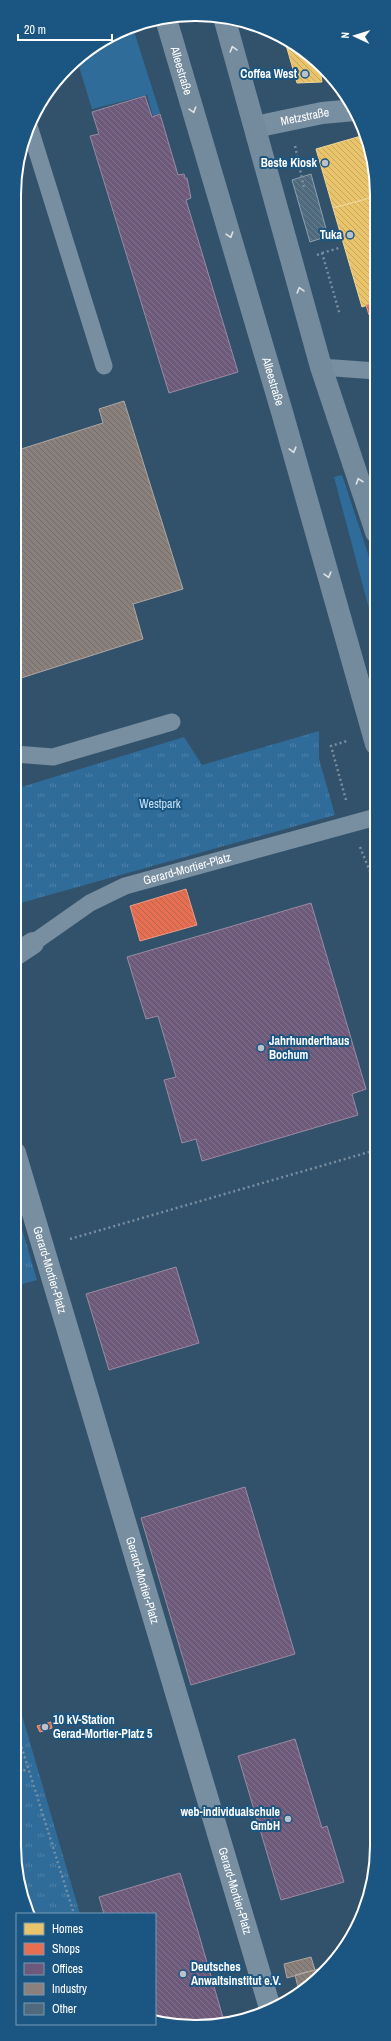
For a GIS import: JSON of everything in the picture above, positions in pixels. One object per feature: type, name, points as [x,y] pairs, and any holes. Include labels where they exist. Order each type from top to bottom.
[{"type":"main road","name":"Alleestraße","points":[[167,23],[282,412],[370,723]]},
{"type":"main road","points":[[226,23],[321,367],[370,514]]},
{"type":"street","name":"Metzstraße","points":[[255,127],[322,113],[348,111]]},
{"type":"street","name":"Gerard-Mortier-Platz","points":[[21,952],[33,943]]},
{"type":"street","name":"Gerard-Mortier-Platz","points":[[21,1173],[269,2004]]},
{"type":"lane","points":[[32,135],[104,366]]},
{"type":"lane","points":[[321,367],[370,371]]},
{"type":"lane","points":[[21,754],[53,757],[172,722]]},
{"type":"lane","name":"Gerard-Mortier-Platz","points":[[33,943],[90,903],[125,886],[370,819]]},
{"type":"path","points":[[322,253],[339,248]]},
{"type":"path","points":[[324,260],[340,315]]},
{"type":"path","points":[[70,1239],[370,1152]]},
{"type":"path","points":[[21,1746],[74,1913]]},
{"type":"path","points":[[21,1772],[28,1769]]},
{"type":"green space","points":[[134,32],[160,113],[153,116],[147,95],[92,109],[79,65],[108,44]]},
{"type":"green space","points":[[342,475],[370,560],[370,612],[334,477]]},
{"type":"green space","name":"Westpark","points":[[319,731],[319,759],[335,815],[21,903],[21,787],[184,737],[202,765]]},
{"type":"green space","points":[[21,1225],[37,1280],[21,1284]]},
{"type":"green space","points":[[21,1712],[80,1913],[34,1913],[30,1902],[24,1880],[21,1857]]},
{"type":"building: Homes","points":[[286,46],[311,64],[321,74],[322,82],[297,83]]},
{"type":"building: Homes","points":[[360,136],[369,173],[370,198],[333,208],[316,149]]},
{"type":"building: Homes","points":[[370,198],[370,304],[362,307],[333,208]]},
{"type":"building: Shops","points":[[370,304],[370,315],[369,315],[366,305]]},
{"type":"building: Shops","points":[[186,889],[197,925],[140,941],[130,906]]},
{"type":"building: Shops","name":"10 kV-Station Gerad-Mortier-Platz 5","points":[[51,1722],[52,1728],[40,1732],[37,1726]]},
{"type":"building: Offices","points":[[145,96],[152,117],[160,114],[178,175],[184,174],[185,178],[187,178],[191,198],[186,200],[238,372],[169,393],[90,136],[99,134],[92,112]]},
{"type":"building: Offices","name":"Jahrhunderthaus Bochum","points":[[311,903],[366,1089],[352,1094],[358,1115],[202,1161],[196,1139],[182,1143],[164,1080],[176,1077],[158,1016],[146,1019],[127,957]]},
{"type":"building: Offices","points":[[176,1267],[199,1343],[109,1370],[86,1294]]},
{"type":"building: Offices","points":[[245,1487],[295,1654],[191,1685],[141,1518]]},
{"type":"building: Offices","points":[[295,1739],[322,1828],[327,1826],[344,1882],[281,1900],[238,1756]]},
{"type":"building: Offices","name":"Deutsches Anwaltsinstitut e.V.","points":[[180,1873],[223,2018],[184,2020],[156,2016],[156,1913],[104,1913],[99,1897]]},
{"type":"building: Industry","points":[[124,401],[183,589],[133,604],[143,639],[21,678],[21,449],[103,423],[99,409]]},
{"type":"building: Industry","points":[[311,1957],[315,1970],[287,1978],[284,1964]]},
{"type":"building: Industry","points":[[319,1969],[298,1987],[295,1975]]},
{"type":"building: Other","points":[[311,174],[328,236],[310,242],[292,180]]},
{"type":"place","name":"Coffea West","points":[[305,74]]},
{"type":"place","name":"Beste Kiosk","points":[[325,163]]},
{"type":"place","name":"Tuka","points":[[350,235]]},
{"type":"place","name":"Jahrhunderthaus Bochum","points":[[261,1048]]},
{"type":"place","name":"10 kV-Station Gerad-Mortier-Platz 5","points":[[45,1727]]},
{"type":"place","name":"web-individualschule GmbH","points":[[288,1819]]},
{"type":"place","name":"Deutsches Anwaltsinstitut e.V.","points":[[183,1974]]}]
